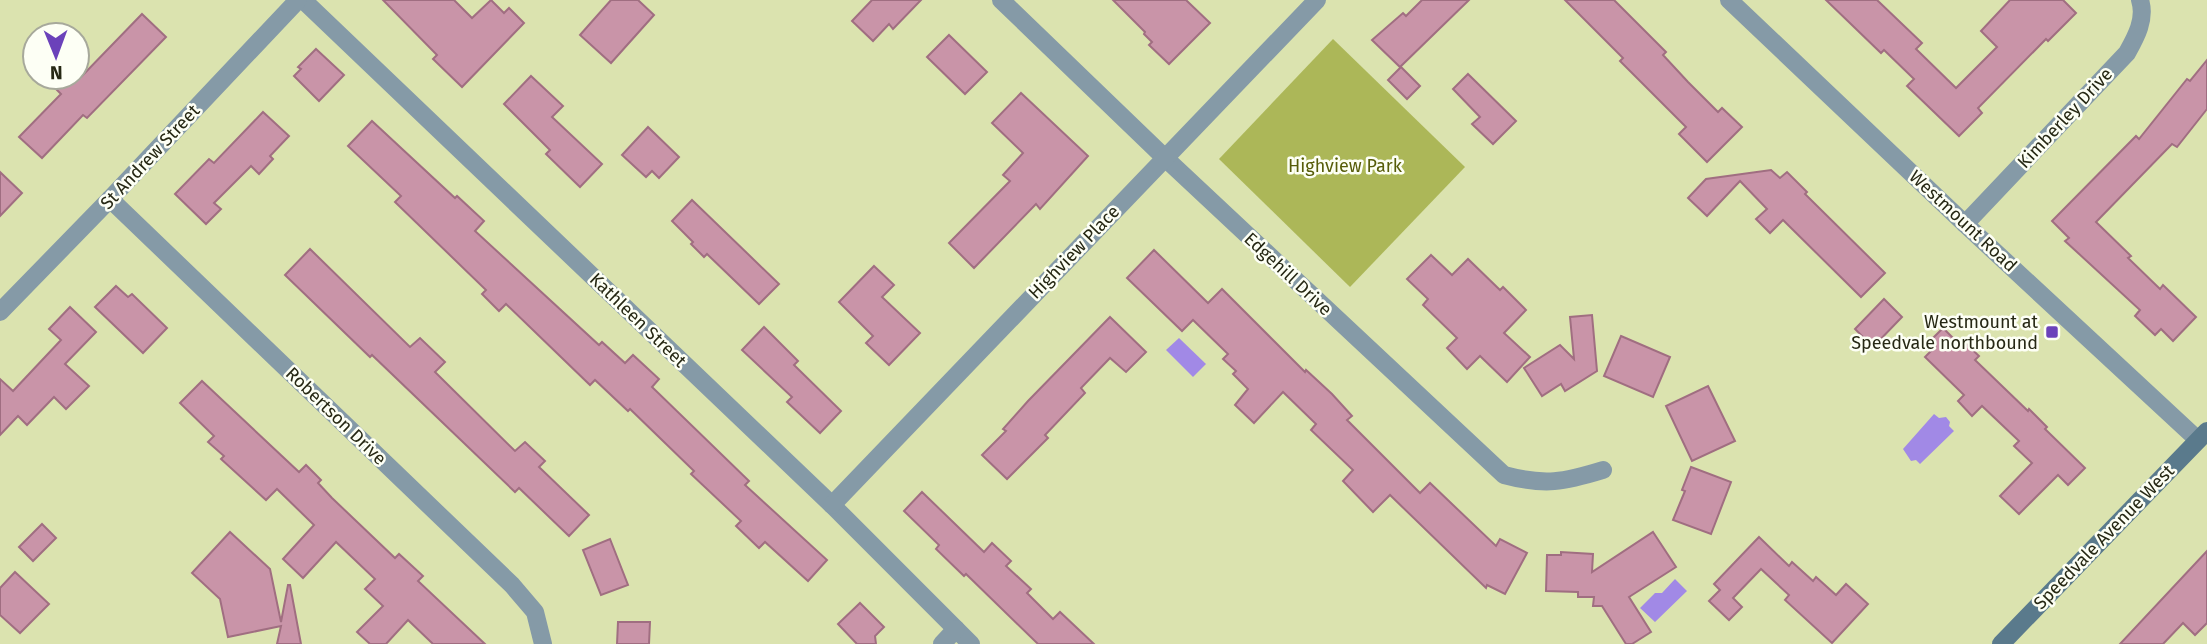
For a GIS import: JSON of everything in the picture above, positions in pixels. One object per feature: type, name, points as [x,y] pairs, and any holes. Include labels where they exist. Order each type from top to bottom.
[{"type":"main road","name":"Speedvale Avenue West","points":[[2001,644],[2203,435]]},
{"type":"street","name":"St Andrew Street","points":[[0,312],[300,0]]},
{"type":"street","name":"Kathleen Street","points":[[300,0],[832,505],[971,644]]},
{"type":"street","name":"Edgehill Drive","points":[[1001,0],[1164,158],[1504,475],[1531,482],[1567,481],[1603,470]]},
{"type":"street","name":"Highview Place","points":[[832,505],[1317,0]]},
{"type":"street","name":"Westmount Road","points":[[1729,0],[1965,224],[2203,435]]},
{"type":"street","name":"Kimberley Drive","points":[[1965,224],[2127,53],[2139,32],[2142,6],[2140,0]]},
{"type":"street","name":"Robertson Drive","points":[[110,200],[512,585],[535,612],[543,644]]},
{"type":"street","points":[[942,644],[956,629]]},
{"type":"green space","name":"Highview Park","points":[[1333,39],[1465,167],[1350,287],[1219,159]]},
{"type":"shaded area","points":[[1179,338],[1206,364],[1193,377],[1166,350]]},
{"type":"shaded area","points":[[1934,414],[1939,418],[1946,417],[1954,431],[1920,464],[1916,460],[1911,461],[1903,449]]},
{"type":"shaded area","points":[[1675,579],[1687,591],[1655,622],[1640,608],[1655,593],[1662,593]]},
{"type":"building","points":[[383,0],[454,0],[472,18],[491,0],[504,13],[509,8],[524,23],[462,87],[433,59],[437,55]]},
{"type":"building","points":[[611,0],[638,0],[654,15],[611,63],[580,35]]},
{"type":"building","points":[[872,0],[921,0],[893,29],[889,24],[873,41],[852,21]]},
{"type":"building","points":[[1113,0],[1186,0],[1210,23],[1169,64],[1149,45],[1152,42],[1145,32]]},
{"type":"building","points":[[1422,0],[1469,0],[1400,67],[1372,40],[1403,13],[1406,16]]},
{"type":"building","points":[[1565,0],[1614,0],[1666,52],[1663,55],[1718,112],[1722,108],[1742,127],[1707,162],[1679,134],[1686,127],[1620,61],[1623,58]]},
{"type":"building","points":[[1826,0],[1877,0],[1922,43],[1916,49],[1956,88],[1997,47],[1981,31],[2010,0],[2063,0],[2076,13],[2048,41],[2046,39],[1978,108],[1982,113],[1959,136],[1907,86],[1914,79],[1884,50],[1881,53]]},
{"type":"building","points":[[142,14],[166,37],[87,118],[83,115],[42,158],[19,137],[61,94],[58,91],[91,91],[91,67]]},
{"type":"building","points":[[949,35],[987,72],[965,94],[927,57]]},
{"type":"building","points":[[316,49],[344,75],[319,101],[294,76],[301,69],[298,67]]},
{"type":"building","points":[[2207,60],[2207,109],[2177,147],[2172,144],[2096,222],[2160,289],[2163,285],[2196,317],[2173,341],[2161,329],[2155,335],[2135,316],[2140,310],[2065,241],[2069,238],[2052,221],[2136,136],[2139,139],[2187,79],[2190,81]]},
{"type":"building","points":[[1401,67],[1420,86],[1407,99],[1388,80]]},
{"type":"building","points":[[1468,74],[1516,121],[1493,144],[1472,124],[1480,117],[1453,89]]},
{"type":"building","points":[[531,76],[563,106],[552,117],[602,164],[580,187],[546,154],[550,150],[504,104]]},
{"type":"building","points":[[1021,93],[1088,156],[1040,209],[1036,204],[974,268],[949,243],[1010,181],[1003,175],[1023,153],[992,123]]},
{"type":"building","points":[[263,112],[289,136],[270,156],[273,159],[259,174],[251,166],[214,203],[221,209],[206,224],[175,194],[209,159],[214,163]]},
{"type":"building","points":[[372,121],[455,198],[457,196],[484,221],[475,231],[599,345],[602,342],[625,363],[633,355],[659,379],[652,387],[749,481],[745,485],[827,560],[808,581],[765,542],[759,548],[736,526],[741,521],[691,474],[694,471],[630,409],[628,411],[595,380],[590,385],[506,304],[499,311],[482,294],[486,290],[395,202],[401,196],[348,146]]},
{"type":"building","points":[[648,127],[679,157],[659,178],[652,171],[646,177],[622,155]]},
{"type":"building","points":[[1771,170],[1780,178],[1787,172],[1807,192],[1805,194],[1885,273],[1861,297],[1783,220],[1770,233],[1756,219],[1767,209],[1740,181],[1707,216],[1688,198],[1706,179]]},
{"type":"building","points":[[0,172],[22,193],[0,216]]},
{"type":"building","points":[[692,200],[779,284],[759,304],[707,254],[704,257],[672,221]]},
{"type":"building","points":[[310,249],[410,347],[420,338],[445,362],[435,372],[515,451],[525,442],[545,461],[539,467],[589,515],[569,536],[519,488],[515,492],[285,275]]},
{"type":"building","points":[[1154,250],[1208,303],[1222,289],[1305,372],[1306,370],[1332,394],[1352,416],[1347,420],[1420,493],[1430,483],[1496,546],[1500,539],[1527,553],[1505,594],[1487,585],[1486,588],[1390,495],[1373,512],[1343,481],[1353,470],[1311,430],[1316,424],[1283,392],[1254,423],[1235,405],[1248,389],[1233,374],[1236,371],[1223,359],[1228,354],[1193,320],[1182,331],[1127,278]]},
{"type":"building","points":[[1431,255],[1452,275],[1468,259],[1500,290],[1503,287],[1526,310],[1504,333],[1530,357],[1507,382],[1480,356],[1467,369],[1447,348],[1457,338],[1423,305],[1428,299],[1407,279]]},
{"type":"building","points":[[874,266],[894,285],[882,297],[920,333],[889,365],[866,343],[873,336],[839,302]]},
{"type":"building","points":[[116,286],[128,297],[132,294],[167,328],[143,353],[95,307]]},
{"type":"building","points":[[1884,299],[1902,317],[1873,347],[1855,329]]},
{"type":"building","points":[[70,307],[96,332],[65,364],[89,386],[66,409],[54,397],[27,425],[18,416],[0,435],[0,379],[13,391],[61,340],[49,329]]},
{"type":"building","points":[[1592,315],[1597,371],[1565,391],[1561,384],[1542,396],[1524,368],[1560,345],[1574,359],[1570,317]]},
{"type":"building","points":[[1110,317],[1146,352],[1126,372],[1110,358],[1081,388],[1085,393],[1045,435],[1048,438],[1007,479],[982,455],[1006,431],[1003,429],[1028,401]]},
{"type":"building","points":[[764,327],[798,361],[794,365],[841,411],[820,433],[787,402],[792,397],[742,350]]},
{"type":"building","points":[[1943,328],[1959,344],[1963,341],[1979,356],[1975,360],[2028,411],[2029,409],[2047,427],[2045,429],[2085,468],[2068,485],[2058,475],[2019,514],[2000,496],[2032,463],[2014,446],[2019,441],[1982,406],[1972,416],[1958,401],[1964,395],[1925,357],[1934,348],[1928,343]]},
{"type":"building","points":[[1621,336],[1670,357],[1653,397],[1604,376]]},
{"type":"building","points":[[202,381],[299,472],[306,465],[321,480],[318,483],[332,498],[395,558],[399,554],[423,576],[418,581],[485,644],[433,644],[408,620],[386,644],[370,644],[357,632],[383,606],[365,589],[375,579],[336,542],[303,578],[283,559],[314,525],[277,489],[266,500],[221,459],[224,456],[208,442],[214,436],[180,403]]},
{"type":"building","points":[[1708,386],[1735,441],[1692,461],[1666,406]]},
{"type":"building","points":[[1691,467],[1731,482],[1711,534],[1673,520]]},
{"type":"building","points":[[922,492],[984,552],[992,543],[1011,561],[1006,566],[1031,589],[1027,593],[1053,619],[1060,612],[1094,644],[1038,644],[966,574],[964,576],[936,549],[939,545],[904,511]]},
{"type":"building","points":[[42,524],[56,538],[33,561],[19,547]]},
{"type":"building","points":[[230,532],[270,569],[281,622],[290,585],[301,644],[277,644],[281,626],[228,637],[220,599],[192,573]]},
{"type":"building","points":[[1653,532],[1676,567],[1629,597],[1651,632],[1632,644],[1626,644],[1602,606],[1593,606],[1594,597],[1578,597],[1578,592],[1546,591],[1547,555],[1561,555],[1561,552],[1593,554],[1592,572]]},
{"type":"building","points":[[1759,537],[1789,566],[1792,562],[1813,581],[1816,577],[1836,595],[1846,584],[1868,604],[1832,643],[1785,600],[1789,595],[1761,569],[1733,598],[1742,607],[1729,620],[1709,601],[1720,590],[1714,584]]},
{"type":"building","points":[[610,539],[628,585],[601,595],[583,550]]},
{"type":"building","points":[[2207,551],[2207,623],[2195,635],[2183,623],[2163,644],[2120,644]]},
{"type":"building","points":[[15,572],[49,604],[20,633],[0,615],[0,588]]},
{"type":"building","points":[[860,603],[884,627],[875,636],[876,644],[857,644],[838,624]]},
{"type":"building","points":[[618,622],[650,622],[649,644],[617,644]]},
{"type":"place","name":"Westmount at Speedvale northbound","points":[[2052,332]]}]
